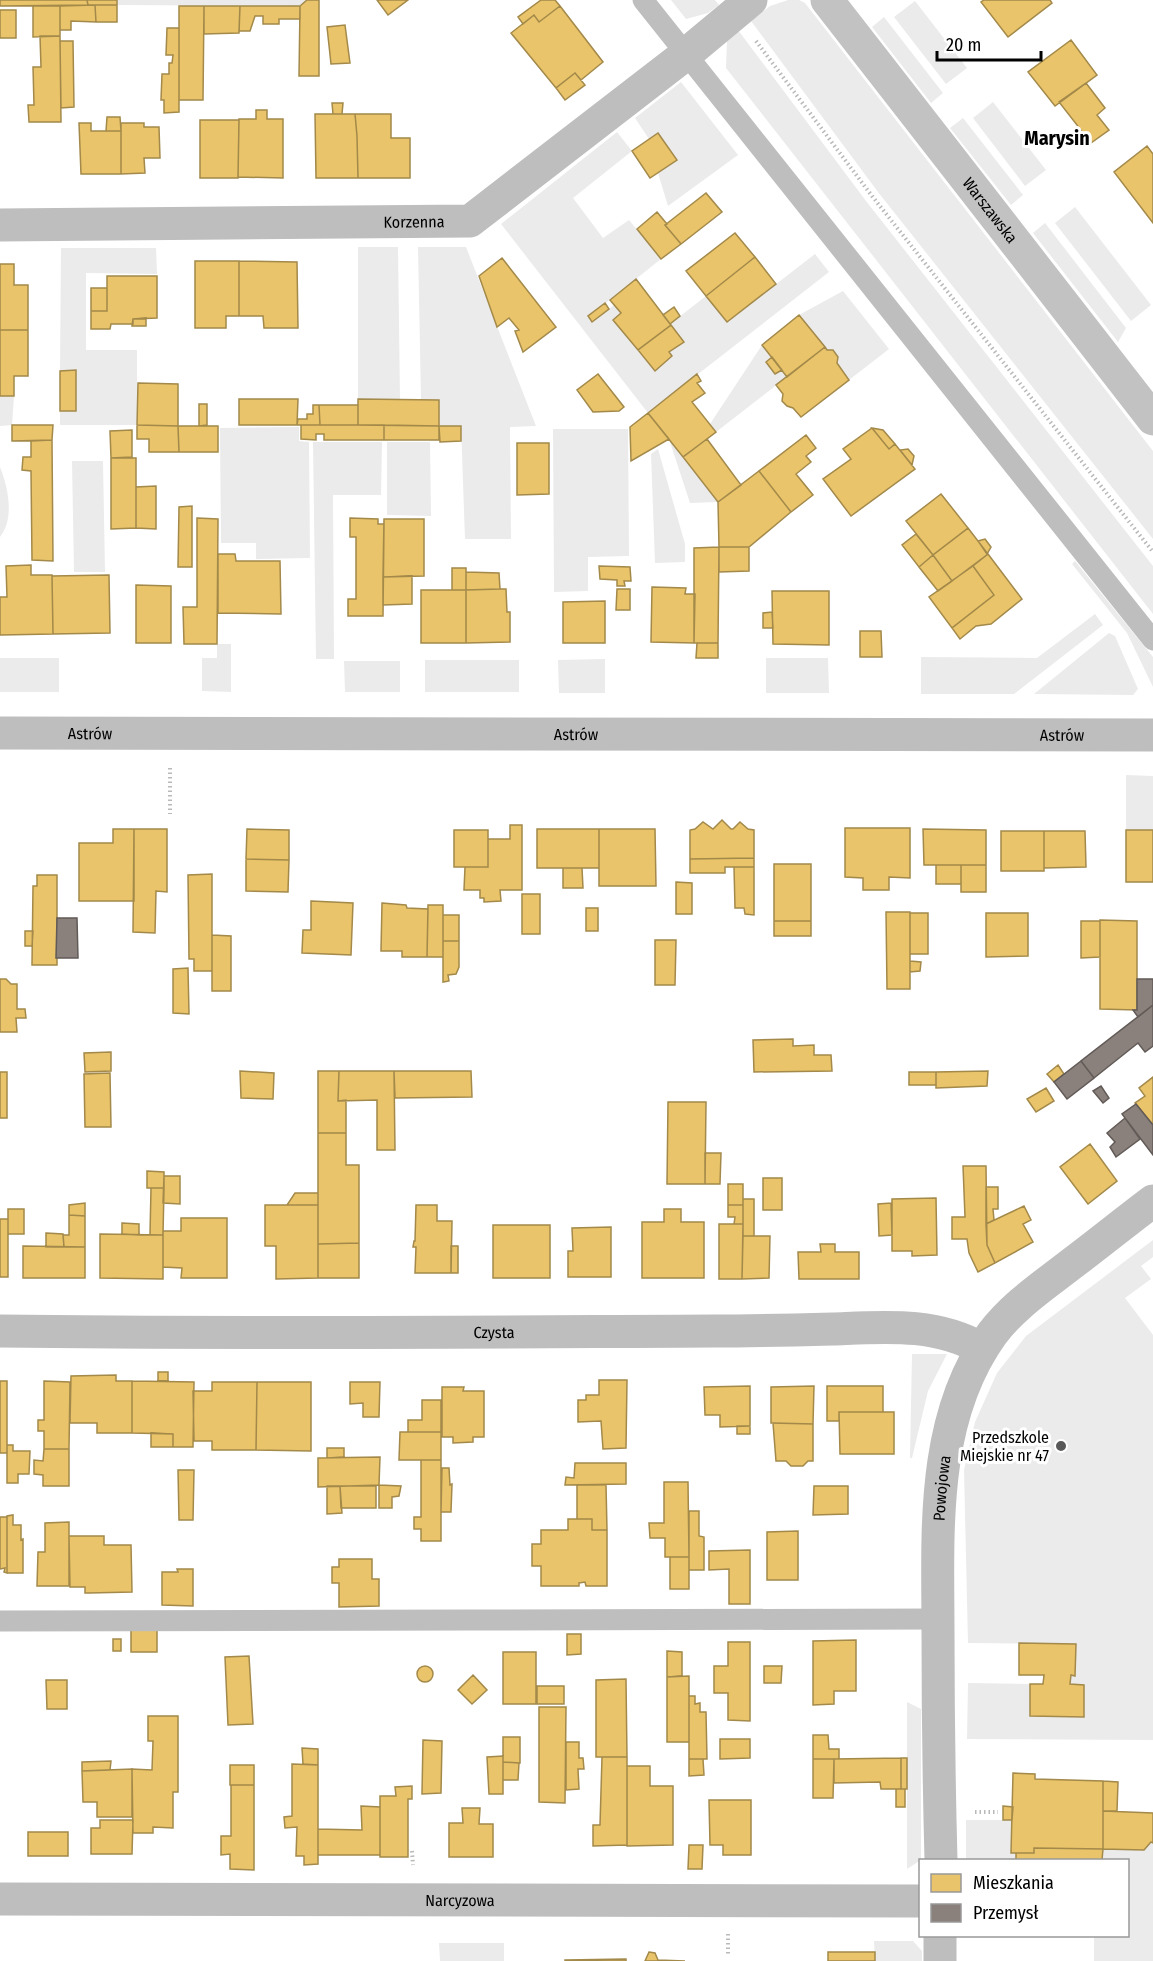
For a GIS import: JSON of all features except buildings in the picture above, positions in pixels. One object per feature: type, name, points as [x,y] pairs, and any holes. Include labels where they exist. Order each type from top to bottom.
[{"type":"street","name":"Warszawska","points":[[827,0],[1153,419]]},
{"type":"street","name":"Korzenna","points":[[0,225],[471,221],[685,55],[743,7]]},
{"type":"street","name":"Astrów","points":[[0,733],[1153,735]]},
{"type":"street","name":"Powojowa","points":[[940,1859],[938,1529],[942,1472],[958,1398],[982,1349],[1006,1317],[1027,1298],[1153,1201]]},
{"type":"street","name":"Czysta","points":[[0,1331],[378,1333],[911,1328],[942,1332],[982,1349]]},
{"type":"street","name":"Narcyzowa","points":[[0,1899],[919,1901]]},
{"type":"street","points":[[940,1937],[940,1961]]},
{"type":"lane","points":[[643,0],[1153,640]]},
{"type":"lane","points":[[0,1621],[189,1619],[679,1622],[938,1619]]},
{"type":"path","points":[[743,7],[872,196],[1153,552]]},
{"type":"path","points":[[170,767],[170,814]]},
{"type":"shaded area","points":[[117,0],[307,0],[300,6],[117,5]]},
{"type":"shaded area","points":[[671,0],[715,0],[719,5],[708,13],[686,19]]},
{"type":"shaded area","points":[[788,0],[799,0],[805,3],[1153,451],[1153,539],[878,192],[751,21],[770,6]]},
{"type":"shaded area","points":[[915,1],[967,68],[946,84],[894,17]]},
{"type":"shaded area","points":[[884,17],[943,93],[931,103],[872,27]]},
{"type":"shaded area","points":[[738,30],[866,201],[1153,566],[1153,614],[726,68],[727,40]]},
{"type":"shaded area","points":[[681,82],[738,155],[668,206],[658,173],[677,159],[658,134],[649,139],[635,118]]},
{"type":"shaded area","points":[[993,102],[1046,170],[1025,186],[973,118]]},
{"type":"shaded area","points":[[963,118],[1023,195],[1011,205],[950,128]]},
{"type":"shaded area","points":[[617,132],[632,151],[573,198],[603,238],[629,220],[661,259],[588,317],[593,321],[614,305],[621,313],[613,320],[655,371],[671,356],[669,352],[683,342],[670,324],[706,296],[727,322],[815,254],[829,272],[648,413],[501,224]]},
{"type":"shaded area","points":[[1075,207],[1151,305],[1131,321],[1055,223]]},
{"type":"shaded area","points":[[1045,223],[1126,328],[1118,342],[1033,233]]},
{"type":"shaded area","points":[[358,247],[398,247],[400,400],[358,399]]},
{"type":"shaded area","points":[[418,247],[466,247],[536,426],[510,427],[511,539],[465,539],[461,426],[439,426],[439,400],[421,400]]},
{"type":"shaded area","points":[[61,248],[156,248],[157,274],[86,273],[86,350],[137,350],[137,425],[60,425],[60,411],[76,411],[76,371],[60,371]]},
{"type":"shaded area","points":[[843,291],[889,349],[849,380],[837,363],[838,357],[834,350],[827,350],[799,315]]},
{"type":"shaded area","points":[[762,345],[772,357],[766,362],[775,374],[782,370],[787,377],[716,432],[710,424]]},
{"type":"shaded area","points":[[0,396],[14,396],[12,425],[0,426]]},
{"type":"shaded area","points":[[299,427],[299,441],[309,442],[310,558],[256,559],[256,543],[221,543],[220,428]]},
{"type":"shaded area","points":[[553,429],[628,429],[629,556],[588,557],[588,591],[554,592]]},
{"type":"shaded area","points":[[669,439],[718,502],[690,503]]},
{"type":"shaded area","points":[[313,442],[382,442],[381,495],[333,495],[334,659],[316,659]]},
{"type":"shaded area","points":[[387,442],[430,442],[431,516],[387,515]]},
{"type":"shaded area","points":[[658,449],[685,544],[685,562],[655,563],[651,454]]},
{"type":"shaded area","points":[[72,461],[103,461],[105,572],[74,572]]},
{"type":"shaded area","points":[[0,467],[9,502],[9,512],[5,529],[0,537]]},
{"type":"shaded area","points":[[1075,561],[1153,657],[1153,687],[1127,633],[1072,564]]},
{"type":"shaded area","points":[[1095,614],[1103,625],[1014,694],[921,694],[921,657],[1037,658]]},
{"type":"shaded area","points":[[1109,633],[1115,636],[1138,689],[1133,695],[1034,694]]},
{"type":"shaded area","points":[[217,644],[231,644],[231,692],[202,691],[202,658],[217,658]]},
{"type":"shaded area","points":[[0,658],[59,658],[59,692],[0,692]]},
{"type":"shaded area","points":[[766,658],[828,658],[829,693],[766,693]]},
{"type":"shaded area","points":[[605,659],[605,693],[559,693],[558,660]]},
{"type":"shaded area","points":[[425,660],[519,660],[519,692],[425,692]]},
{"type":"shaded area","points":[[344,661],[400,661],[400,692],[345,692]]},
{"type":"shaded area","points":[[1126,775],[1153,776],[1153,830],[1126,830]]},
{"type":"shaded area","name":"Przedszkole Miejskie nr 47","points":[[1153,1240],[1153,1257],[1141,1266],[1151,1279],[1125,1298],[1153,1335],[1153,1740],[967,1739],[968,1683],[1030,1684],[1030,1716],[1084,1717],[1084,1685],[1070,1684],[1071,1675],[1075,1675],[1076,1644],[968,1643],[964,1470],[975,1422],[997,1373],[1026,1336]]},
{"type":"shaded area","points":[[912,1354],[947,1354],[928,1391],[912,1458],[910,1458]]},
{"type":"shaded area","points":[[907,1702],[921,1709],[921,1859],[907,1869]]},
{"type":"shaded area","points":[[966,1820],[1012,1820],[1012,1853],[1016,1853],[1016,1859],[966,1859]]},
{"type":"shaded area","points":[[1153,1843],[1153,1961],[1094,1961],[1094,1937],[1129,1937],[1129,1859],[1102,1859],[1103,1849]]},
{"type":"shaded area","points":[[874,1941],[913,1941],[922,1951],[922,1961],[875,1961]]},
{"type":"shaded area","points":[[439,1943],[504,1943],[504,1961],[440,1961]]},
{"type":"place","name":"Przedszkole Miejskie nr 47","points":[[1061,1446]]},
{"type":"district","name":"Marysin","points":[[1057,138]]}]
